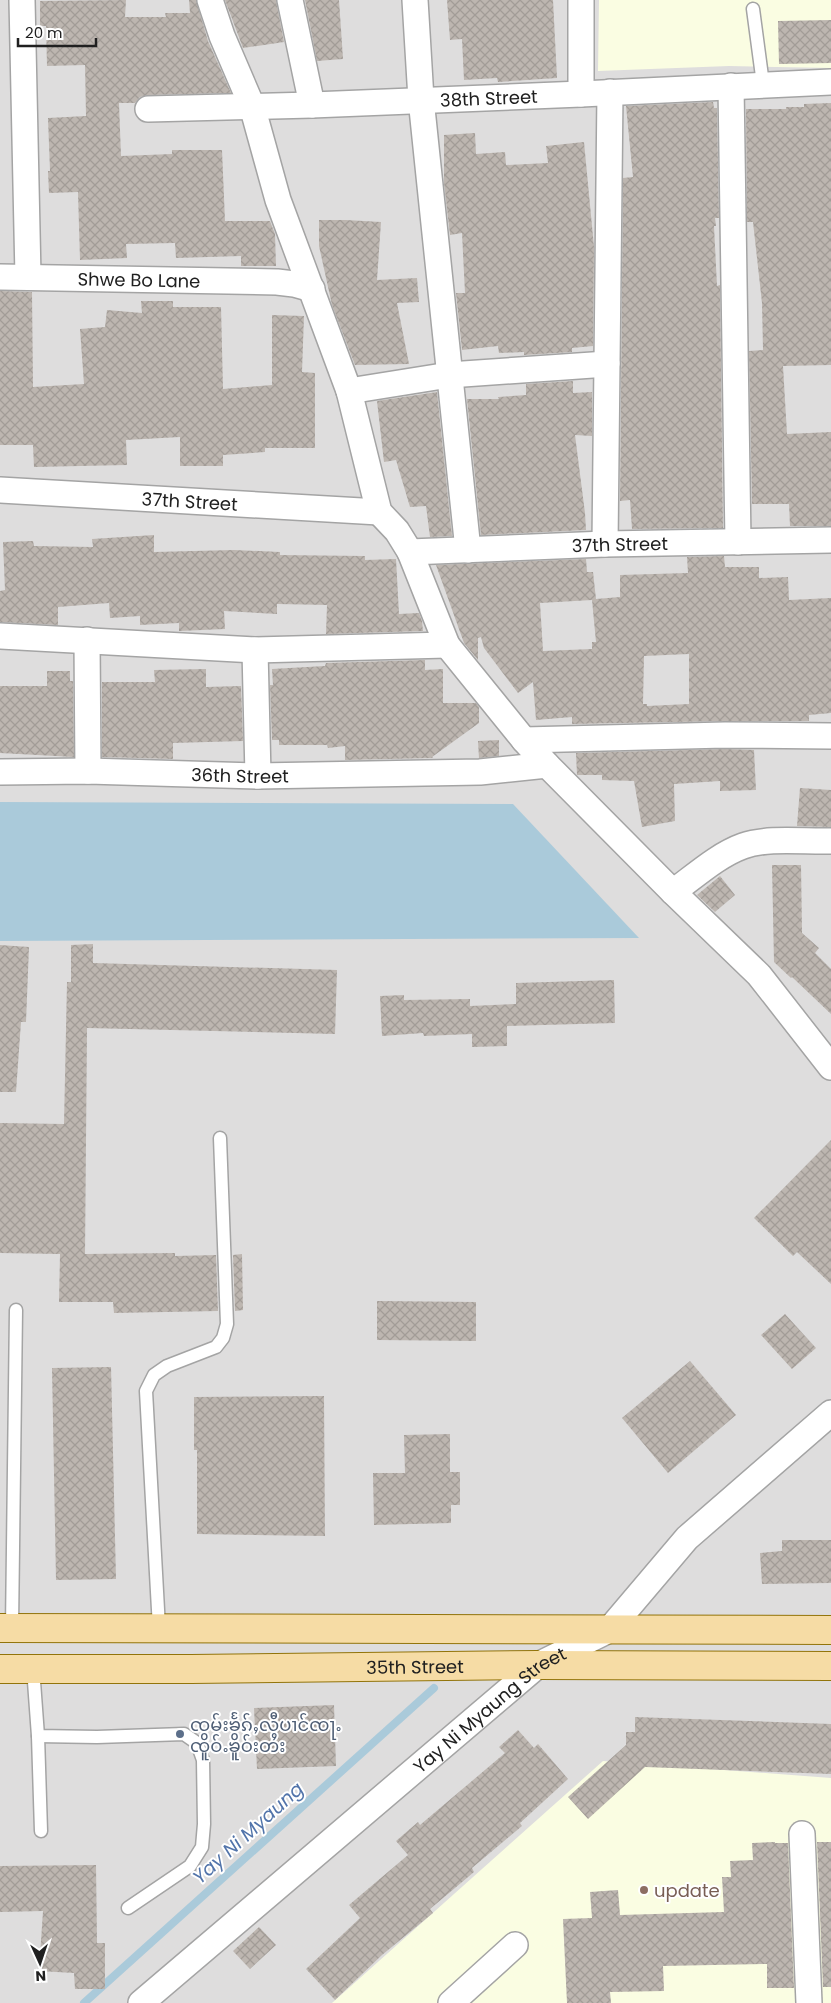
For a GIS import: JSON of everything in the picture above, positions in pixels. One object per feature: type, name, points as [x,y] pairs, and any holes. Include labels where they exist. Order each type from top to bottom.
[{"type":"main road","points":[[6,1628],[831,1630]]},
{"type":"main road","points":[[192,1669],[193,1628]]},
{"type":"main road","name":"35th Street","points":[[0,1669],[538,1665],[831,1666]]},
{"type":"street","points":[[22,0],[28,277]]},
{"type":"street","points":[[210,0],[222,36],[252,106],[278,200],[349,391],[379,512],[397,531],[410,552],[447,645],[524,740],[547,765],[673,892],[759,975],[831,1067]]},
{"type":"street","points":[[290,0],[312,105]]},
{"type":"street","points":[[415,0],[421,99],[468,550]]},
{"type":"street","points":[[581,0],[581,94]]},
{"type":"street","name":"38th Street","points":[[148,109],[312,105],[831,82]]},
{"type":"street","points":[[731,86],[738,542]]},
{"type":"street","points":[[605,544],[610,92]]},
{"type":"street","name":"Shwe Bo Lane","points":[[0,277],[277,282],[312,289]]},
{"type":"street","points":[[349,391],[449,375],[607,364]]},
{"type":"street","name":"37th Street","points":[[0,490],[379,512]]},
{"type":"street","name":"37th Street","points":[[410,552],[605,544],[831,540]]},
{"type":"street","points":[[0,636],[255,650],[447,645]]},
{"type":"street","points":[[87,640],[88,771]]},
{"type":"street","points":[[255,650],[258,776]]},
{"type":"street","points":[[524,740],[724,734],[831,736]]},
{"type":"street","name":"36th Street","points":[[0,772],[88,771],[258,776],[480,772],[547,765]]},
{"type":"street","points":[[673,892],[711,864],[743,846],[762,842],[831,841]]},
{"type":"street","name":"Yay Ni Myaung Street","points":[[142,2003],[538,1665],[609,1630],[688,1538],[831,1413]]},
{"type":"street","points":[[802,1834],[809,2003]]},
{"type":"street","points":[[451,2003],[515,1945]]},
{"type":"lane","points":[[752,9],[762,84]]},
{"type":"lane","points":[[159,1628],[146,1391],[154,1375],[167,1366],[216,1347],[223,1338],[227,1324],[220,1138]]},
{"type":"lane","points":[[6,1628],[16,1310]]},
{"type":"lane","points":[[33,1668],[42,1831]]},
{"type":"lane","points":[[38,1736],[97,1737],[184,1734],[197,1744],[203,1760],[204,1824],[202,1848],[190,1866],[128,1908]]},
{"type":"shaded area","points":[[0,0],[831,0],[831,2003],[0,2003]]},
{"type":"shaded area","points":[[599,0],[831,0],[831,68],[729,66],[598,71]]},
{"type":"shaded area","name":"update","points":[[603,1761],[831,1778],[831,2003],[332,2003]]},
{"type":"water","points":[[0,802],[513,804],[639,938],[0,941]]},
{"type":"building","points":[[126,0],[125,17],[166,17],[165,13],[190,13],[189,0],[196,0],[208,41],[231,93],[148,95],[140,97],[135,103],[119,103],[121,156],[172,154],[172,150],[222,150],[225,221],[270,221],[275,234],[276,266],[241,266],[241,256],[176,258],[175,243],[126,244],[127,258],[80,260],[78,192],[49,193],[48,118],[86,116],[85,65],[47,66],[46,26],[40,26],[40,1]]},
{"type":"building","points":[[225,0],[276,0],[284,42],[243,48]]},
{"type":"building","points":[[305,0],[339,0],[343,59],[317,61]]},
{"type":"building","points":[[447,0],[553,0],[557,78],[498,82],[497,78],[464,80],[462,39],[450,40]]},
{"type":"building","points":[[831,20],[831,63],[779,64],[778,21]]},
{"type":"building","points":[[713,102],[714,108],[717,108],[719,218],[715,218],[716,226],[714,226],[717,286],[720,285],[723,528],[632,529],[630,500],[620,501],[623,178],[633,177],[626,106]]},
{"type":"building","points":[[831,103],[831,365],[783,366],[787,434],[831,432],[831,526],[790,526],[789,504],[752,504],[749,351],[763,350],[762,303],[753,222],[747,222],[746,109],[786,109],[786,107],[804,107],[804,104]]},
{"type":"building","points":[[475,133],[476,154],[505,152],[506,165],[548,163],[546,146],[584,142],[594,247],[593,346],[572,348],[572,352],[524,355],[524,352],[499,353],[498,346],[462,350],[456,293],[465,293],[462,233],[450,235],[444,183],[444,135]]},
{"type":"building","points":[[319,220],[381,222],[377,280],[417,278],[419,302],[397,303],[409,364],[355,365],[332,305],[319,246]]},
{"type":"building","points":[[0,291],[32,292],[33,387],[84,384],[80,329],[105,327],[107,310],[142,313],[141,301],[173,301],[173,307],[221,307],[223,389],[272,385],[272,315],[304,316],[302,372],[315,373],[315,448],[265,448],[265,452],[223,455],[223,466],[180,466],[180,437],[126,440],[127,465],[34,467],[33,445],[0,445]]},
{"type":"building","points":[[573,381],[573,393],[592,392],[592,436],[575,435],[586,530],[481,535],[467,399],[499,399],[498,397],[526,395],[526,384]]},
{"type":"building","points":[[437,392],[452,536],[430,537],[426,506],[410,507],[396,460],[384,462],[377,401]]},
{"type":"building","points":[[154,535],[154,552],[234,550],[280,552],[280,555],[365,556],[365,560],[396,559],[399,614],[419,613],[423,631],[326,634],[327,605],[277,604],[277,614],[224,611],[225,629],[179,631],[179,623],[140,625],[140,616],[110,618],[109,603],[58,607],[58,625],[0,622],[0,591],[5,590],[3,542],[33,541],[34,546],[93,547],[92,539]]},
{"type":"building","points":[[724,556],[725,567],[759,567],[759,578],[788,577],[789,600],[831,598],[831,713],[809,715],[809,721],[572,724],[572,717],[536,720],[533,682],[518,693],[484,648],[481,637],[478,638],[478,660],[464,643],[436,565],[586,559],[587,572],[593,572],[596,599],[620,597],[620,575],[688,573],[687,557]],"holes":[[[592,600],[596,642],[592,642],[592,649],[543,651],[540,603]],[[689,654],[689,704],[647,706],[647,704],[643,704],[644,656]]]},
{"type":"building","points":[[425,660],[425,670],[443,669],[443,703],[476,703],[479,707],[479,723],[433,758],[345,760],[345,746],[328,748],[327,745],[279,745],[279,740],[272,740],[270,685],[273,685],[272,669],[325,666],[326,663]]},
{"type":"building","points":[[206,669],[206,687],[241,686],[243,741],[173,743],[173,759],[102,757],[102,682],[155,682],[154,670]]},
{"type":"building","points":[[47,671],[70,671],[70,681],[73,681],[74,757],[0,753],[0,686],[47,686]]},
{"type":"building","points":[[499,740],[499,756],[479,758],[478,741]]},
{"type":"building","points":[[754,750],[756,790],[720,791],[720,781],[674,784],[675,821],[642,827],[634,781],[602,780],[602,775],[577,775],[576,753]]},
{"type":"building","points":[[800,788],[831,790],[831,827],[797,826]]},
{"type":"building","points":[[772,865],[801,865],[802,933],[819,948],[815,953],[831,969],[831,1014],[774,962]]},
{"type":"building","points":[[720,876],[735,895],[715,912],[697,895]]},
{"type":"building","points":[[93,944],[93,963],[337,970],[335,1034],[87,1028],[85,1254],[175,1253],[175,1256],[216,1255],[218,1311],[114,1313],[113,1302],[59,1302],[60,1254],[0,1253],[0,1123],[64,1124],[67,982],[71,982],[71,945]]},
{"type":"building","points":[[0,945],[29,947],[26,1022],[21,1022],[16,1092],[0,1092]]},
{"type":"building","points":[[614,980],[615,1023],[507,1026],[507,1046],[472,1047],[472,1034],[424,1036],[423,1033],[382,1036],[380,996],[404,995],[404,1000],[470,999],[470,1006],[516,1004],[516,983]]},
{"type":"building","points":[[831,1140],[831,1284],[797,1252],[793,1256],[754,1218]]},
{"type":"building","points":[[242,1254],[243,1310],[235,1311],[233,1255]]},
{"type":"building","points":[[377,1301],[476,1302],[476,1341],[377,1340]]},
{"type":"building","points":[[785,1314],[816,1348],[792,1369],[761,1335]]},
{"type":"building","points":[[690,1361],[736,1415],[668,1473],[622,1418]]},
{"type":"building","points":[[111,1367],[116,1579],[56,1580],[52,1368]]},
{"type":"building","points":[[324,1396],[325,1536],[197,1534],[197,1450],[194,1450],[194,1397]]},
{"type":"building","points":[[450,1434],[450,1472],[460,1472],[460,1505],[451,1505],[451,1523],[374,1525],[373,1473],[405,1473],[404,1435]]},
{"type":"building","points":[[782,1540],[831,1540],[831,1583],[762,1584],[760,1553],[782,1551]]},
{"type":"building","points":[[334,1705],[336,1766],[257,1769],[254,1708]]},
{"type":"building","points":[[635,1717],[831,1724],[831,1774],[645,1767],[588,1819],[568,1797],[626,1745],[626,1732],[635,1732]]},
{"type":"building","points":[[518,1730],[534,1748],[538,1744],[568,1779],[520,1823],[522,1826],[472,1868],[474,1872],[430,1909],[433,1913],[382,1955],[335,2000],[306,1969],[360,1918],[349,1905],[408,1855],[396,1841],[418,1822],[420,1825],[505,1753],[499,1747]]},
{"type":"building","points":[[817,1842],[831,1842],[831,1987],[823,1987]]},
{"type":"building","points":[[752,1843],[788,1843],[794,1988],[767,1988],[767,1964],[663,1966],[664,1991],[610,1992],[611,2003],[567,2003],[563,1919],[592,1918],[590,1892],[618,1890],[620,1915],[724,1912],[722,1877],[731,1877],[730,1861],[753,1860]]},
{"type":"building","points":[[96,1865],[97,1943],[105,1943],[105,1989],[75,1989],[74,1973],[39,1971],[43,1911],[0,1912],[0,1866]]},
{"type":"building","points":[[259,1927],[276,1945],[250,1969],[233,1951]]},
{"type":"waterway","name":"Yay Ni Myaung","points":[[84,2003],[434,1688]]},
{"type":"place","name":"ၸုမ်းၶႅၵ်ႇလီပၢင်ၸႃႉ ၸိူဝ်ႉၶိူဝ်းတႆး","points":[[180,1734]]},
{"type":"place","name":"update","points":[[644,1890]]}]
